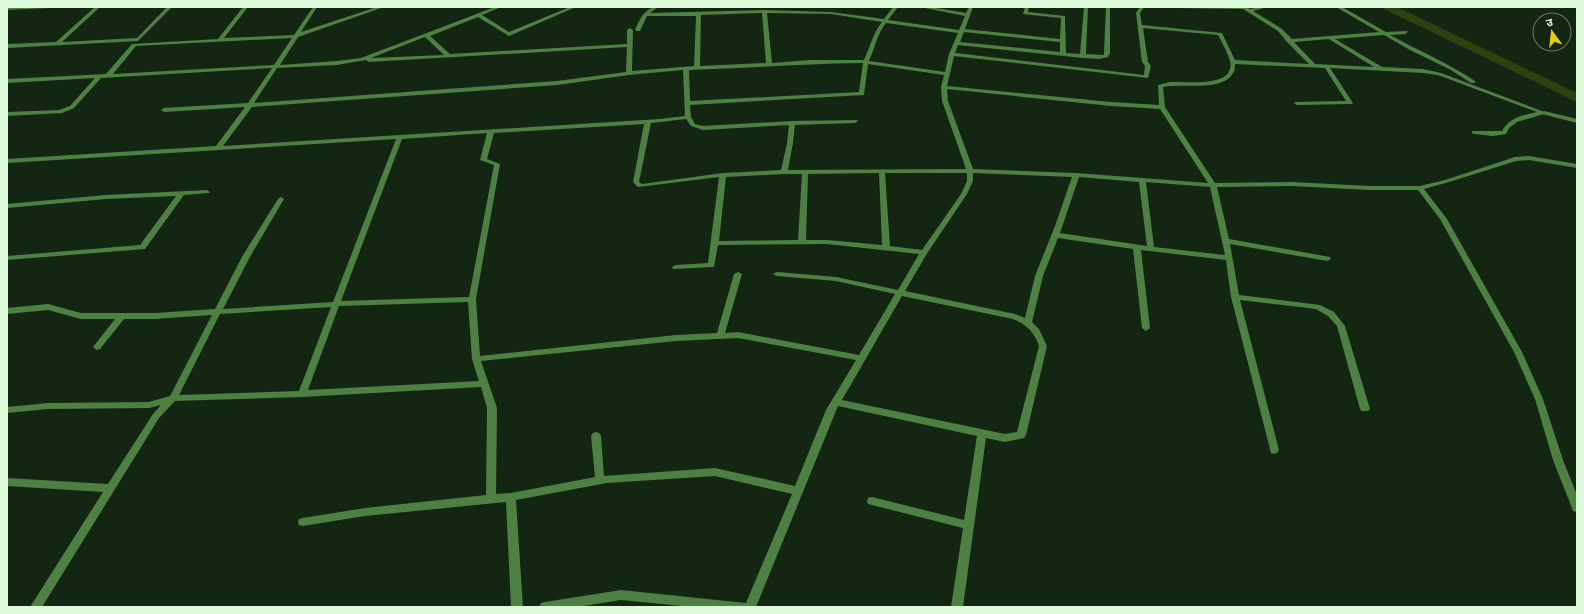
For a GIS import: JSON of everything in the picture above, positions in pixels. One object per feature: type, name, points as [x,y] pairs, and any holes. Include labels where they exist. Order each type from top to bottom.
[{"type":"street","points":[[7,10],[49,7]]},
{"type":"street","points":[[57,44],[98,7]]},
{"type":"street","points":[[108,76],[138,39],[170,7]]},
{"type":"street","points":[[220,40],[246,7]]},
{"type":"street","points":[[217,149],[250,105],[315,7]]},
{"type":"street","points":[[134,45],[295,36],[382,7]]},
{"type":"street","points":[[362,60],[499,7]]},
{"type":"street","points":[[638,30],[645,15],[656,7]]},
{"type":"street","points":[[721,13],[725,7]]},
{"type":"street","points":[[688,103],[862,94],[866,62],[873,46],[877,31],[896,7]]},
{"type":"street","points":[[922,7],[968,15]]},
{"type":"street","points":[[750,607],[836,402],[924,252],[964,194],[970,181],[970,171],[945,101],[944,87],[952,54],[971,7]]},
{"type":"street","points":[[1027,7],[1025,13],[1063,17],[1063,54]]},
{"type":"street","points":[[1083,56],[1086,7]]},
{"type":"street","points":[[956,43],[1083,56],[1106,56],[1108,53],[1108,7]]},
{"type":"street","points":[[952,54],[1146,78],[1148,66],[1144,62],[1138,12],[1142,7]]},
{"type":"street","points":[[1175,7],[1244,8],[1280,30],[1314,66]]},
{"type":"street","points":[[1249,11],[1266,7]]},
{"type":"street","points":[[1338,7],[1383,34],[1453,69],[1486,90]]},
{"type":"street","points":[[478,15],[509,34],[569,8]]},
{"type":"street","points":[[7,16],[17,9]]},
{"type":"street","points":[[645,15],[699,14],[792,9],[857,16],[961,31],[1063,41]]},
{"type":"street","points":[[764,11],[769,65]]},
{"type":"street","points":[[697,67],[699,14]]},
{"type":"street","points":[[1139,26],[1220,34],[1233,62],[1230,73],[1216,81],[1200,84],[1172,84],[1160,86],[1162,107],[1213,185],[1229,258],[1235,297],[1274,450]]},
{"type":"street","points":[[630,30],[630,73]]},
{"type":"street","points":[[1289,41],[1405,32]]},
{"type":"street","points":[[426,35],[449,56]]},
{"type":"street","points":[[1330,38],[1382,70]]},
{"type":"street","points":[[7,46],[138,39]]},
{"type":"street","points":[[7,82],[630,45]]},
{"type":"street","points":[[164,110],[557,84],[630,73],[697,67],[810,62],[866,62],[947,74]]},
{"type":"street","points":[[1233,62],[1326,66],[1439,74],[1486,90],[1544,113],[1577,122]]},
{"type":"street","points":[[1297,103],[1350,103],[1326,66]]},
{"type":"street","points":[[686,68],[688,117],[693,125],[703,128],[855,121]]},
{"type":"street","points":[[7,114],[60,112],[72,107],[99,77]]},
{"type":"street","points":[[944,87],[1111,104],[1162,107]]},
{"type":"street","points":[[1474,132],[1493,134],[1504,133],[1507,125],[1521,118],[1544,113]]},
{"type":"street","points":[[7,161],[217,149],[648,121],[688,117]]},
{"type":"street","points":[[648,121],[636,182],[640,186],[723,175],[784,172],[970,171],[1076,175],[1213,185],[1292,184],[1369,188],[1420,188],[1515,159],[1528,158],[1577,166]]},
{"type":"street","points":[[784,172],[790,143],[792,123]]},
{"type":"street","points":[[491,131],[483,160],[498,164],[472,299],[476,360],[492,408],[491,499]]},
{"type":"street","points":[[302,394],[400,137]]},
{"type":"street","points":[[802,243],[805,172]]},
{"type":"street","points":[[882,172],[886,248]]},
{"type":"street","points":[[676,267],[711,265],[723,175]]},
{"type":"street","points":[[1028,322],[1039,276],[1076,175]]},
{"type":"street","points":[[1142,180],[1151,249]]},
{"type":"street","points":[[1420,188],[1443,219],[1518,352],[1538,399],[1558,460],[1577,508]]},
{"type":"street","points":[[7,206],[106,197],[206,192]]},
{"type":"street","points":[[7,258],[142,247],[180,194]]},
{"type":"street","points":[[36,607],[156,416],[173,398],[247,255],[281,199]]},
{"type":"street","points":[[1055,235],[1151,249],[1229,258]]},
{"type":"street","points":[[1225,241],[1327,259]]},
{"type":"street","points":[[714,243],[827,242],[924,252]]},
{"type":"street","points":[[1137,247],[1146,328]]},
{"type":"street","points":[[720,336],[738,274]]},
{"type":"street","points":[[777,274],[836,279],[1015,317],[1028,322],[1040,338],[1043,346],[1021,435],[1005,438],[836,402]]},
{"type":"street","points":[[1235,297],[1317,306],[1328,311],[1336,318],[1341,326],[1365,409]]},
{"type":"street","points":[[7,311],[48,307],[81,316],[155,316],[336,304],[472,299]]},
{"type":"street","points":[[97,347],[122,316]]},
{"type":"street","points":[[476,360],[676,338],[738,335],[862,358]]},
{"type":"street","points":[[7,410],[48,406],[149,405],[173,398],[302,394],[484,384]]},
{"type":"street","points":[[956,607],[982,433]]},
{"type":"street","points":[[596,436],[600,480]]},
{"type":"street","points":[[303,522],[365,512],[491,499],[600,480],[715,472],[798,491]]},
{"type":"street","points":[[7,482],[111,488]]},
{"type":"street","points":[[512,496],[517,607]]},
{"type":"street","points":[[872,501],[968,525]]},
{"type":"street","points":[[545,607],[621,596],[744,607]]},
{"type":"waterway","points":[[1388,7],[1577,98]]}]
